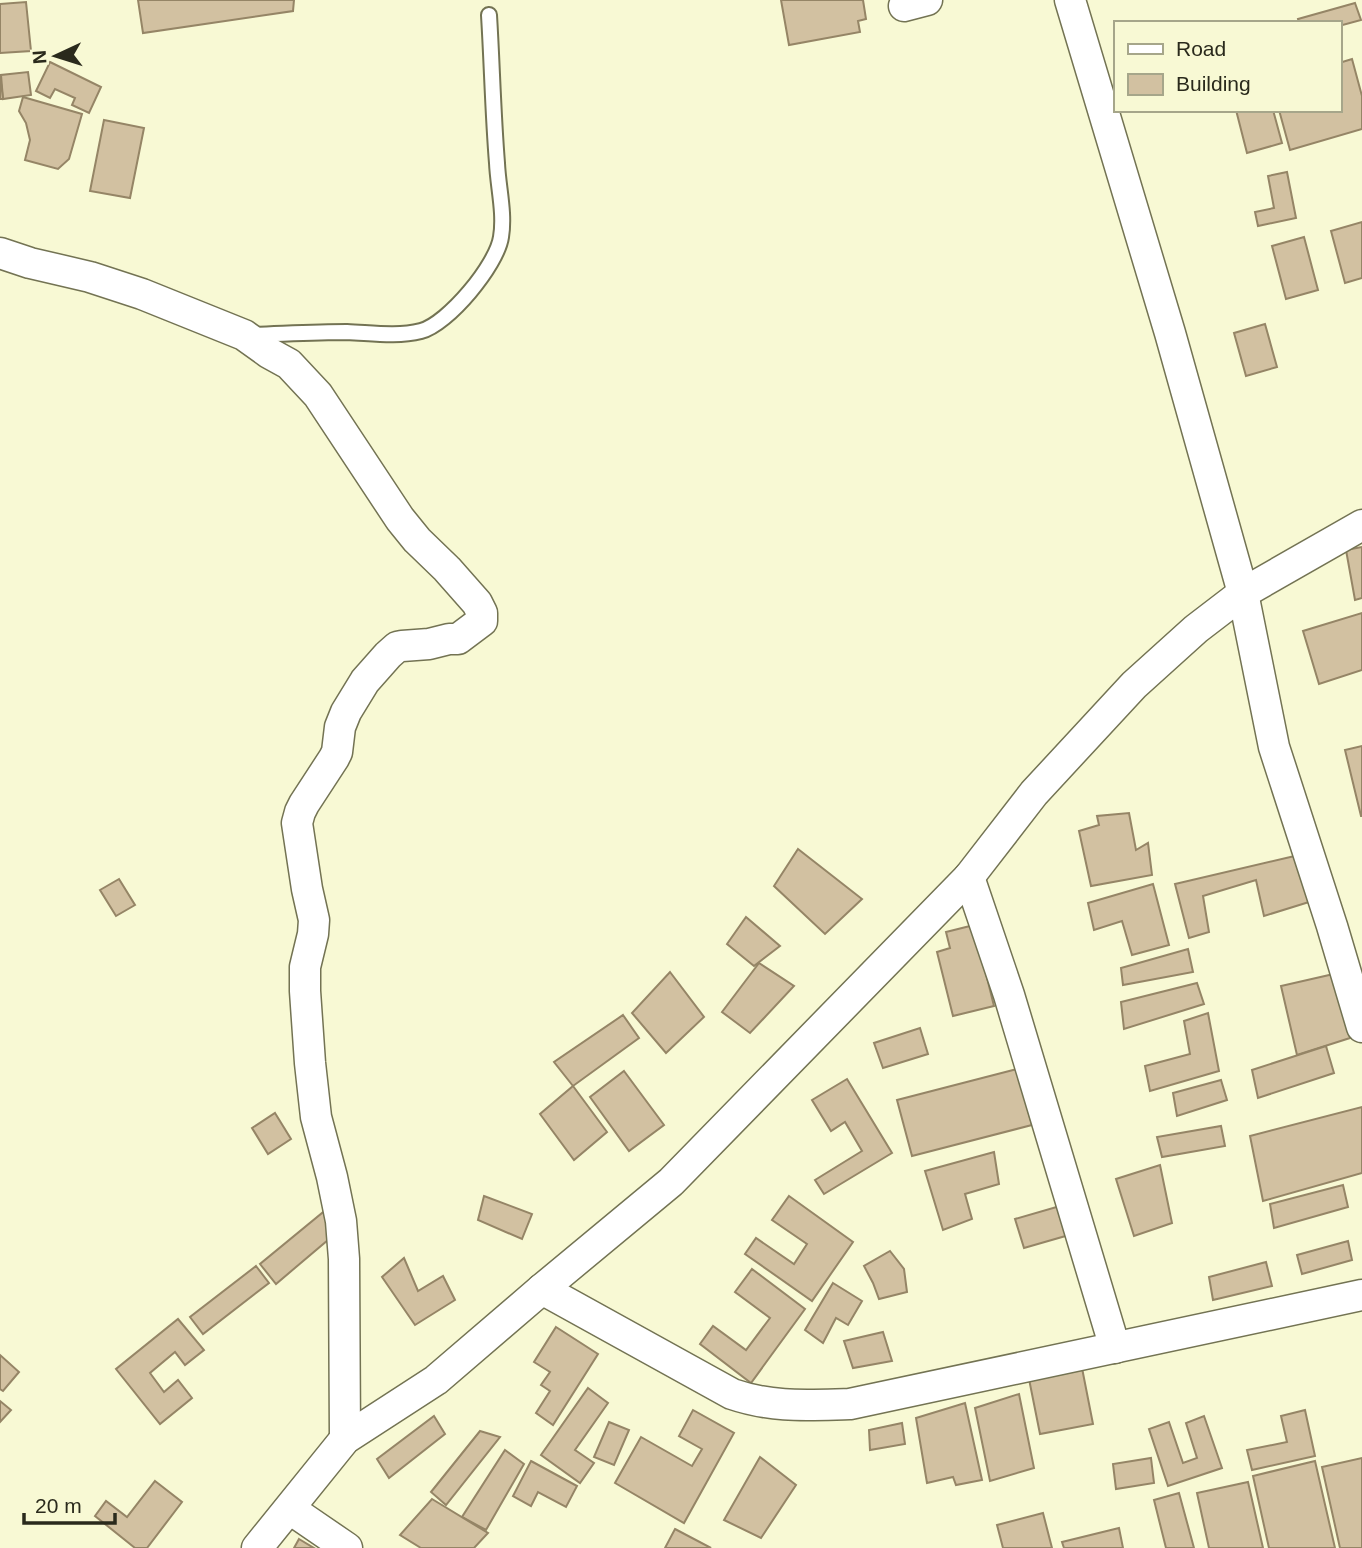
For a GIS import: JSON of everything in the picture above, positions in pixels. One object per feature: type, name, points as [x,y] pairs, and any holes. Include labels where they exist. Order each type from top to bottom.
[{"type":"street","points":[[1070,0],[1170,333],[1243,593],[1274,747],[1362,1027]]},
{"type":"street","points":[[0,253],[142,294],[244,335],[289,364],[317,395],[400,519],[417,540],[465,587],[482,613],[482,621],[458,639],[402,646],[392,650],[365,681],[346,712],[340,727],[337,752],[298,817],[299,842],[314,920],[305,967],[310,1063],[316,1117],[341,1221],[344,1259],[345,1439]]},
{"type":"street","points":[[257,1548],[345,1439],[436,1380],[671,1181],[969,877],[1034,793],[1134,685],[1196,629],[1243,593],[1362,525]]},
{"type":"street","points":[[969,877],[1009,995],[1115,1348]]},
{"type":"street","points":[[542,1289],[732,1394],[751,1401],[791,1406],[850,1404],[1362,1295]]},
{"type":"street","points":[[290,1509],[347,1548]]},
{"type":"lane","points":[[244,335],[346,332],[385,335],[417,332],[444,319],[470,291],[493,260],[499,247],[502,225],[489,15]]},
{"type":"building","points":[[138,0],[294,0],[293,11],[143,33]]},
{"type":"building","points":[[781,0],[863,0],[866,19],[858,21],[860,32],[789,45]]},
{"type":"building","points":[[26,2],[31,51],[0,53],[0,4]]},
{"type":"building","points":[[1355,3],[1361,20],[1341,25],[1341,21],[1298,19]]},
{"type":"building","points":[[1352,59],[1362,96],[1362,129],[1290,150],[1280,112],[1341,112],[1341,62]]},
{"type":"building","points":[[50,62],[101,87],[89,113],[72,105],[75,98],[55,89],[50,98],[36,91]]},
{"type":"building","points":[[28,72],[31,95],[3,99],[1,75]]},
{"type":"building","points":[[0,75],[3,99],[0,99]]},
{"type":"building","points":[[23,97],[82,114],[69,159],[58,169],[25,160],[30,140],[26,123],[19,111]]},
{"type":"building","points":[[1237,112],[1274,112],[1282,143],[1247,153]]},
{"type":"building","points":[[104,120],[144,128],[130,198],[90,191]]},
{"type":"building","points":[[1287,172],[1296,218],[1258,226],[1255,212],[1274,208],[1268,176]]},
{"type":"building","points":[[1362,222],[1362,278],[1345,283],[1331,231]]},
{"type":"building","points":[[1304,237],[1318,290],[1286,299],[1272,246]]},
{"type":"building","points":[[1265,324],[1277,367],[1246,376],[1234,333]]},
{"type":"building","points":[[1362,547],[1362,598],[1355,600],[1346,550]]},
{"type":"building","points":[[1362,613],[1362,670],[1319,684],[1303,631]]},
{"type":"building","points":[[1362,746],[1362,816],[1361,816],[1345,750]]},
{"type":"building","points":[[1129,813],[1136,850],[1148,843],[1152,875],[1091,886],[1079,831],[1099,825],[1097,816]]},
{"type":"building","points":[[798,849],[862,899],[825,934],[774,886]]},
{"type":"building","points":[[1299,855],[1309,902],[1264,916],[1256,880],[1203,896],[1209,932],[1189,938],[1175,884]]},
{"type":"building","points":[[119,879],[135,905],[116,916],[100,890]]},
{"type":"building","points":[[1153,884],[1169,945],[1132,955],[1122,921],[1094,930],[1088,903]]},
{"type":"building","points":[[746,917],[780,946],[754,966],[727,944]]},
{"type":"building","points":[[974,925],[994,1006],[953,1016],[937,952],[950,948],[946,932]]},
{"type":"building","points":[[1188,949],[1193,972],[1123,985],[1121,968]]},
{"type":"building","points":[[759,963],[794,986],[750,1033],[722,1012]]},
{"type":"building","points":[[670,972],[704,1017],[666,1053],[632,1013]]},
{"type":"building","points":[[1338,973],[1350,1038],[1297,1055],[1281,986]]},
{"type":"building","points":[[1197,983],[1204,1004],[1124,1029],[1121,1002]]},
{"type":"building","points":[[1208,1013],[1219,1071],[1150,1091],[1145,1066],[1190,1054],[1184,1021]]},
{"type":"building","points":[[623,1015],[639,1038],[573,1086],[554,1062]]},
{"type":"building","points":[[920,1028],[928,1054],[883,1068],[874,1043]]},
{"type":"building","points":[[1326,1046],[1334,1073],[1258,1098],[1252,1070]]},
{"type":"building","points":[[1017,1069],[1032,1125],[912,1156],[897,1100]]},
{"type":"building","points":[[624,1071],[664,1125],[629,1151],[590,1097]]},
{"type":"building","points":[[847,1079],[892,1153],[824,1194],[815,1180],[862,1151],[845,1122],[831,1131],[812,1100]]},
{"type":"building","points":[[1221,1080],[1227,1100],[1177,1116],[1173,1093]]},
{"type":"building","points":[[573,1086],[607,1132],[574,1160],[540,1114]]},
{"type":"building","points":[[1362,1107],[1362,1173],[1263,1201],[1250,1136]]},
{"type":"building","points":[[275,1113],[291,1139],[268,1154],[252,1128]]},
{"type":"building","points":[[1221,1126],[1225,1146],[1162,1157],[1157,1137]]},
{"type":"building","points":[[994,1152],[999,1184],[965,1194],[972,1219],[943,1230],[925,1171]]},
{"type":"building","points":[[1160,1165],[1172,1223],[1134,1236],[1116,1179]]},
{"type":"building","points":[[1343,1185],[1348,1207],[1274,1228],[1270,1204]]},
{"type":"building","points":[[484,1196],[532,1214],[522,1239],[478,1220]]},
{"type":"building","points":[[789,1196],[853,1242],[812,1301],[745,1254],[756,1238],[794,1264],[807,1244],[772,1220]]},
{"type":"building","points":[[333,1204],[348,1223],[276,1284],[260,1264]]},
{"type":"building","points":[[1060,1206],[1069,1235],[1024,1248],[1015,1219]]},
{"type":"building","points":[[1348,1241],[1352,1260],[1302,1274],[1297,1255]]},
{"type":"building","points":[[890,1251],[904,1269],[907,1292],[879,1299],[864,1266]]},
{"type":"building","points":[[404,1258],[418,1291],[443,1276],[455,1300],[415,1325],[382,1277]]},
{"type":"building","points":[[1266,1262],[1272,1286],[1213,1300],[1209,1277]]},
{"type":"building","points":[[256,1266],[269,1283],[203,1334],[190,1317]]},
{"type":"building","points":[[752,1269],[805,1309],[751,1383],[700,1344],[713,1326],[746,1350],[770,1318],[735,1292]]},
{"type":"building","points":[[833,1283],[862,1301],[848,1325],[836,1318],[823,1343],[805,1330]]},
{"type":"building","points":[[178,1319],[204,1350],[185,1365],[175,1352],[150,1373],[164,1392],[178,1380],[192,1398],[160,1424],[116,1369]]},
{"type":"building","points":[[556,1327],[598,1354],[553,1425],[536,1413],[550,1391],[541,1385],[550,1372],[534,1362]]},
{"type":"building","points":[[883,1332],[892,1361],[853,1368],[844,1341]]},
{"type":"building","points":[[0,1355],[19,1372],[3,1391],[0,1389]]},
{"type":"building","points":[[1082,1368],[1093,1424],[1040,1434],[1029,1379]]},
{"type":"building","points":[[588,1388],[608,1403],[575,1450],[594,1463],[580,1483],[541,1455]]},
{"type":"building","points":[[1019,1394],[1034,1468],[990,1481],[975,1408]]},
{"type":"building","points":[[0,1401],[11,1410],[0,1422]]},
{"type":"building","points":[[965,1403],[982,1480],[956,1485],[953,1477],[927,1483],[916,1418]]},
{"type":"building","points":[[693,1410],[734,1433],[684,1523],[615,1483],[641,1437],[692,1466],[702,1449],[679,1436]]},
{"type":"building","points":[[1305,1410],[1315,1456],[1252,1470],[1247,1450],[1287,1442],[1281,1416]]},
{"type":"building","points":[[434,1416],[445,1434],[389,1478],[377,1459]]},
{"type":"building","points":[[1204,1416],[1222,1468],[1168,1486],[1149,1429],[1169,1422],[1183,1463],[1197,1458],[1186,1423]]},
{"type":"building","points":[[609,1422],[629,1430],[614,1465],[594,1457]]},
{"type":"building","points":[[902,1423],[905,1444],[870,1450],[869,1430]]},
{"type":"building","points":[[480,1431],[500,1437],[446,1505],[431,1492]]},
{"type":"building","points":[[505,1450],[524,1464],[486,1530],[462,1517]]},
{"type":"building","points":[[760,1457],[796,1485],[761,1538],[724,1520]]},
{"type":"building","points":[[1151,1458],[1154,1483],[1116,1489],[1113,1464]]},
{"type":"building","points":[[1362,1458],[1362,1548],[1340,1548],[1322,1467]]},
{"type":"building","points":[[531,1461],[577,1486],[566,1507],[538,1492],[531,1506],[513,1496]]},
{"type":"building","points":[[1315,1461],[1335,1548],[1269,1548],[1253,1476]]},
{"type":"building","points":[[155,1481],[182,1502],[147,1548],[135,1548],[95,1516],[106,1501],[127,1517]]},
{"type":"building","points":[[1248,1482],[1263,1548],[1209,1548],[1197,1493]]},
{"type":"building","points":[[1179,1493],[1194,1548],[1166,1548],[1154,1500]]},
{"type":"building","points":[[432,1499],[488,1533],[474,1548],[421,1548],[400,1535]]},
{"type":"building","points":[[1043,1513],[1052,1548],[1003,1548],[997,1525]]},
{"type":"building","points":[[1119,1528],[1123,1548],[1064,1548],[1062,1542]]},
{"type":"building","points":[[675,1529],[711,1548],[665,1548]]},
{"type":"building","points":[[299,1539],[314,1548],[294,1548]]}]
